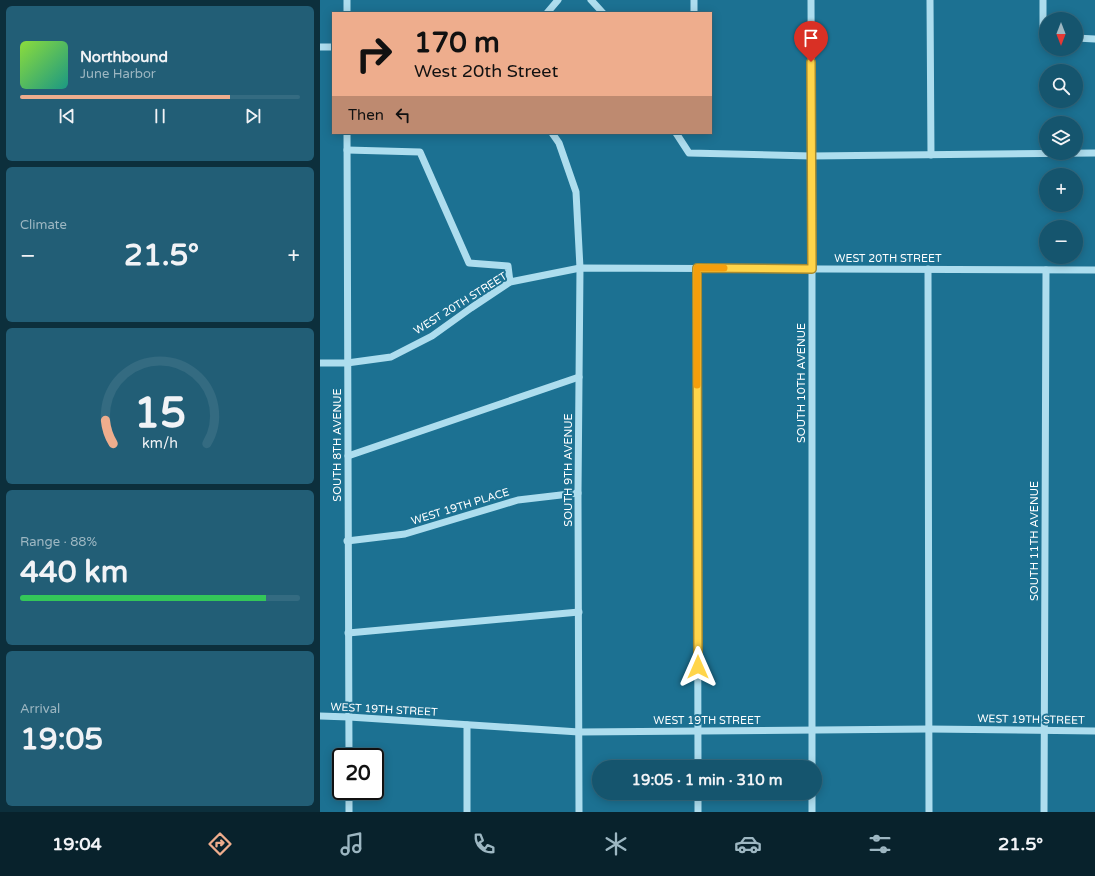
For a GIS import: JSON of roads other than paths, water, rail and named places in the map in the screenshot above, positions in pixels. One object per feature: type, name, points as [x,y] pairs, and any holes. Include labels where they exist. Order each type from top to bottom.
[{"type":"street","points":[[346,0],[347,12]]},
{"type":"street","points":[[548,12],[558,0]]},
{"type":"street","points":[[591,0],[602,12]]},
{"type":"street","points":[[694,0],[694,12]]},
{"type":"street","name":"SOUTH 10TH AVENUE","points":[[811,0],[812,760]]},
{"type":"street","points":[[930,0],[931,155]]},
{"type":"street","points":[[1043,0],[1043,12]]},
{"type":"street","points":[[1083,38],[1095,39]]},
{"type":"street","points":[[320,48],[332,47]]},
{"type":"street","name":"SOUTH 8TH AVENUE","points":[[347,134],[349,748]]},
{"type":"street","name":"SOUTH 9TH AVENUE","points":[[553,134],[559,143],[576,192],[580,268],[578,492],[579,812]]},
{"type":"street","points":[[677,134],[689,153],[812,156],[1095,153]]},
{"type":"street","points":[[347,150],[420,152],[469,263],[508,266],[510,282]]},
{"type":"street","name":"WEST 20TH STREET","points":[[320,363],[348,364],[391,357],[432,336],[510,282],[580,268],[1095,270]]},
{"type":"street","points":[[697,268],[698,760]]},
{"type":"street","points":[[928,269],[929,812]]},
{"type":"street","name":"SOUTH 11TH AVENUE","points":[[1044,812],[1046,270]]},
{"type":"street","points":[[348,456],[579,377]]},
{"type":"street","name":"WEST 19TH PLACE","points":[[348,541],[405,534],[518,500],[578,492]]},
{"type":"street","points":[[348,633],[579,612]]},
{"type":"street","name":"WEST 19TH STREET","points":[[320,716],[579,732],[929,729],[1095,731]]},
{"type":"street","points":[[467,725],[467,812]]},
{"type":"street","points":[[349,800],[349,812]]},
{"type":"street","points":[[698,800],[698,812]]},
{"type":"street","points":[[812,800],[812,812]]}]
